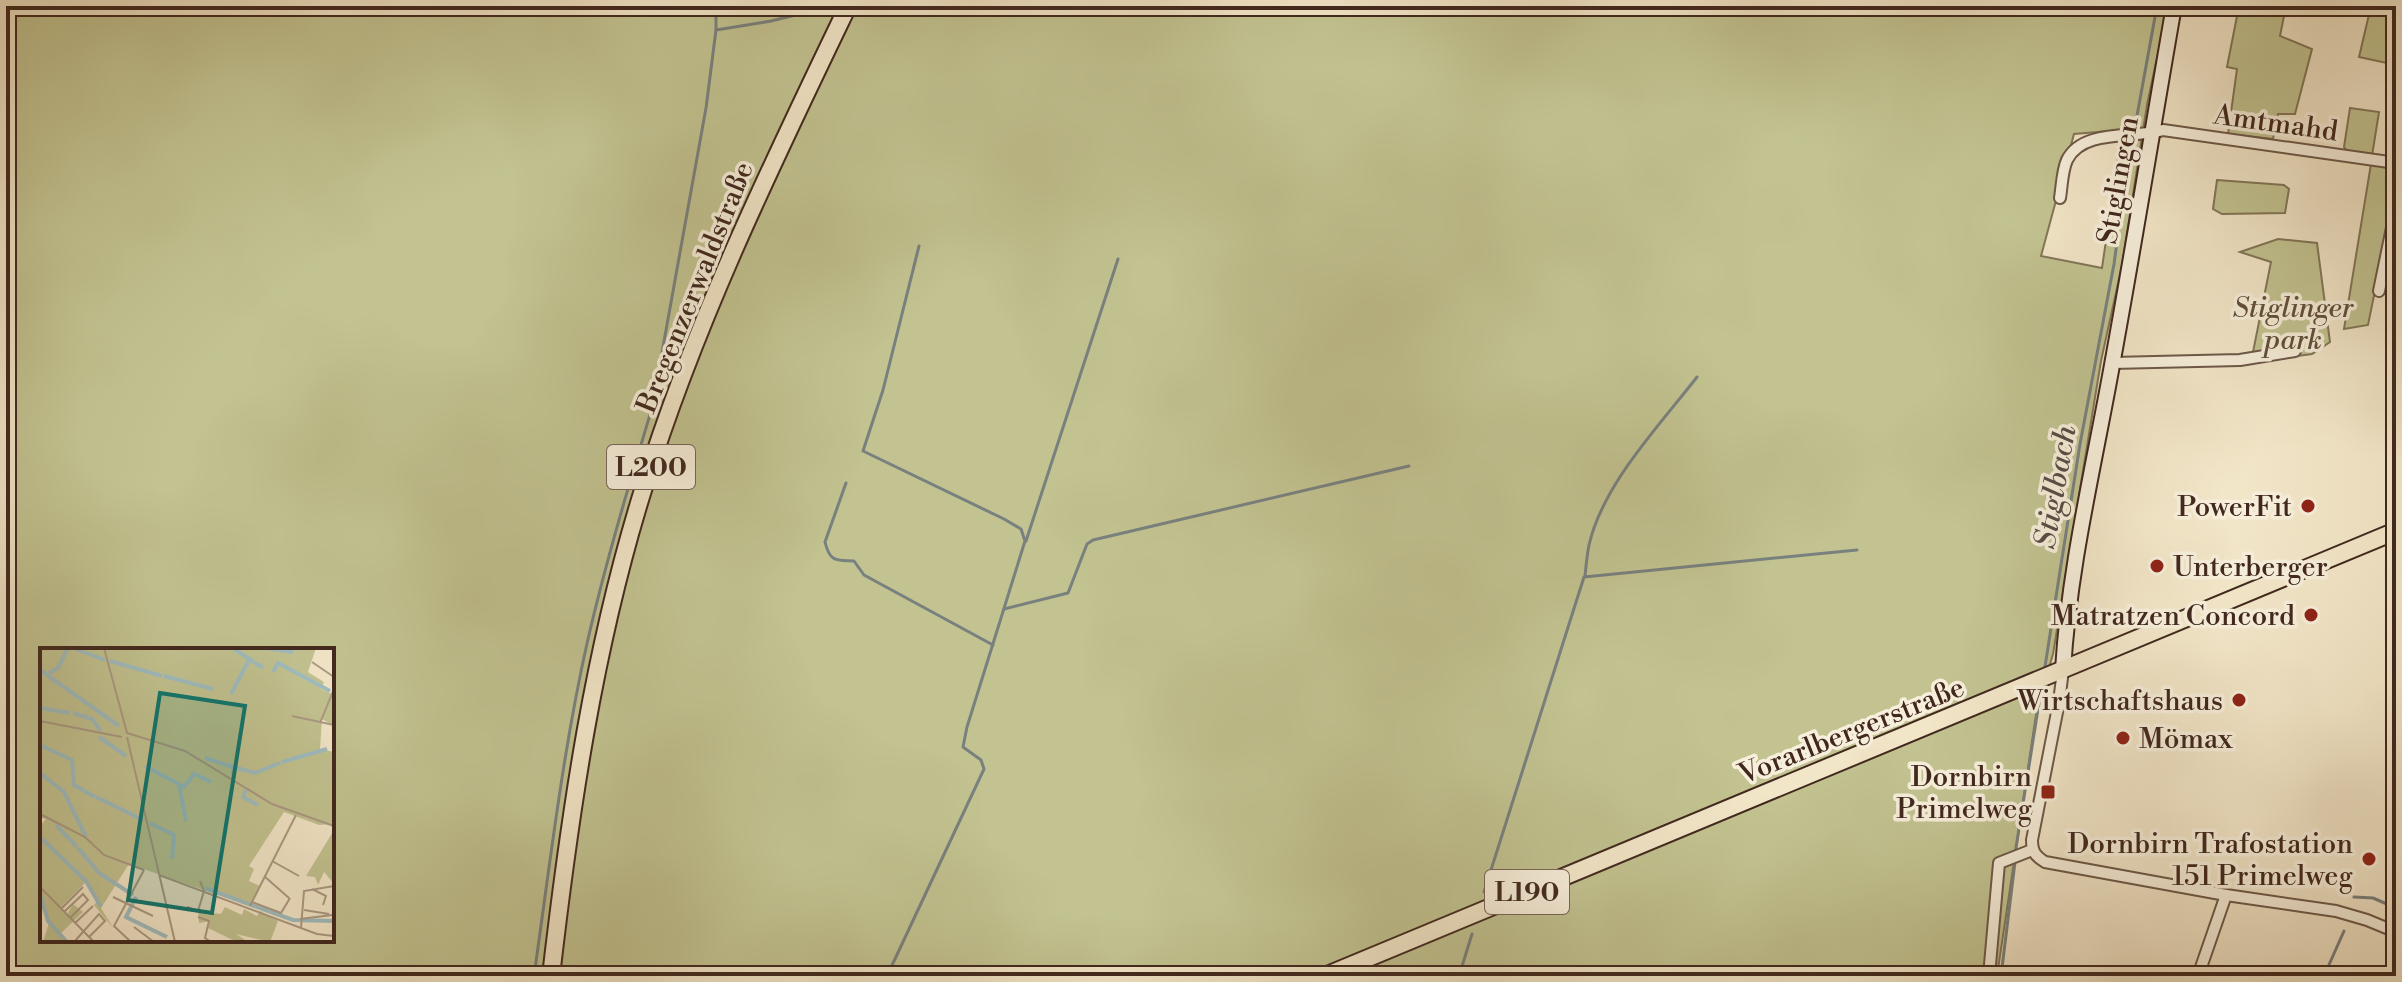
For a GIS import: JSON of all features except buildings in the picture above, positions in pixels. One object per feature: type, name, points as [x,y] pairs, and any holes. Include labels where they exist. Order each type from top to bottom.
[{"type":"main road","name":"Bregenzerwaldstraße","points":[[551,976],[590,709],[613,597],[643,490],[675,395],[720,281],[848,6]]},
{"type":"main road","name":"Stiglingen","points":[[2059,672],[2076,555],[2112,363],[2146,135],[2174,6]]},
{"type":"main road","name":"Vorarlbergerstraße","points":[[1325,976],[2396,531]]},
{"type":"street","name":"Amtmahd","points":[[2060,198],[2066,161],[2091,141],[2163,130],[2396,163]]},
{"type":"street","points":[[2379,291],[2396,208]]},
{"type":"street","points":[[2112,363],[2240,360],[2295,351]]},
{"type":"street","points":[[2028,852],[2059,672]]},
{"type":"street","points":[[1989,976],[1999,863],[2028,852]]},
{"type":"street","points":[[2028,852],[2045,862],[2347,913],[2396,932]]},
{"type":"street","points":[[2198,976],[2226,895]]},
{"type":"green space","points":[[6,6],[2168,6],[2147,105],[2122,265],[2101,361],[2053,654],[2037,708],[1997,976],[6,976]],"holes":[[[2122,130],[2102,268],[2041,256],[2074,134]]]},
{"type":"green space","points":[[2239,6],[2286,6],[2280,36],[2312,49],[2295,114],[2278,114],[2273,139],[2228,134],[2237,69],[2227,67]]},
{"type":"green space","points":[[2371,6],[2396,6],[2396,65],[2359,57]]},
{"type":"green space","points":[[2350,108],[2379,112],[2372,156],[2348,152],[2344,147]]},
{"type":"green space","points":[[2371,164],[2396,168],[2396,188],[2368,325],[2344,329]]},
{"type":"green space","points":[[2217,180],[2284,185],[2289,189],[2285,213],[2222,214],[2213,209]]},
{"type":"green space","name":"Stiglinger park","points":[[2278,239],[2317,243],[2330,342],[2312,354],[2251,362],[2271,262],[2240,252]]},
{"type":"waterway","points":[[716,6],[716,30]]},
{"type":"waterway","name":"Stiglbach","points":[[2044,673],[2080,444],[2157,6]]},
{"type":"waterway","points":[[661,358],[706,108],[716,30],[812,11]]},
{"type":"waterway","points":[[887,976],[984,769],[981,760],[963,747],[1025,541],[1021,529],[1004,519],[863,451],[883,390],[919,246]]},
{"type":"waterway","points":[[1026,541],[1118,259]]},
{"type":"waterway","points":[[1585,576],[1589,545],[1606,500],[1634,456],[1697,377]]},
{"type":"waterway","points":[[534,976],[579,680],[603,578],[655,398]]},
{"type":"waterway","points":[[1004,609],[1068,593],[1087,544],[1093,540],[1409,466]]},
{"type":"waterway","points":[[846,483],[825,542],[832,557],[854,561],[864,575],[993,645]]},
{"type":"waterway","points":[[1484,892],[1584,577],[1857,550]]},
{"type":"waterway","name":"Stiglbach","points":[[2015,854],[2042,684]]},
{"type":"waterway","name":"Stiglbach","points":[[2001,976],[2015,862]]},
{"type":"waterway","points":[[2354,897],[2373,898],[2396,908]]},
{"type":"waterway","points":[[2324,976],[2344,931]]},
{"type":"waterway","points":[[1459,976],[1472,934]]},
{"type":"place","name":"PowerFit","points":[[2308,506]]},
{"type":"place","name":"Unterberger","points":[[2157,566]]},
{"type":"place","name":"Matratzen Concord","points":[[2311,615]]},
{"type":"place","name":"Wirtschaftshaus","points":[[2239,700]]},
{"type":"place","name":"Mömax","points":[[2123,738]]},
{"type":"place","name":"Dornbirn Primelweg","points":[[2048,792]]},
{"type":"place","name":"Dornbirn Trafostation 151 Primelweg","points":[[2369,859]]}]
